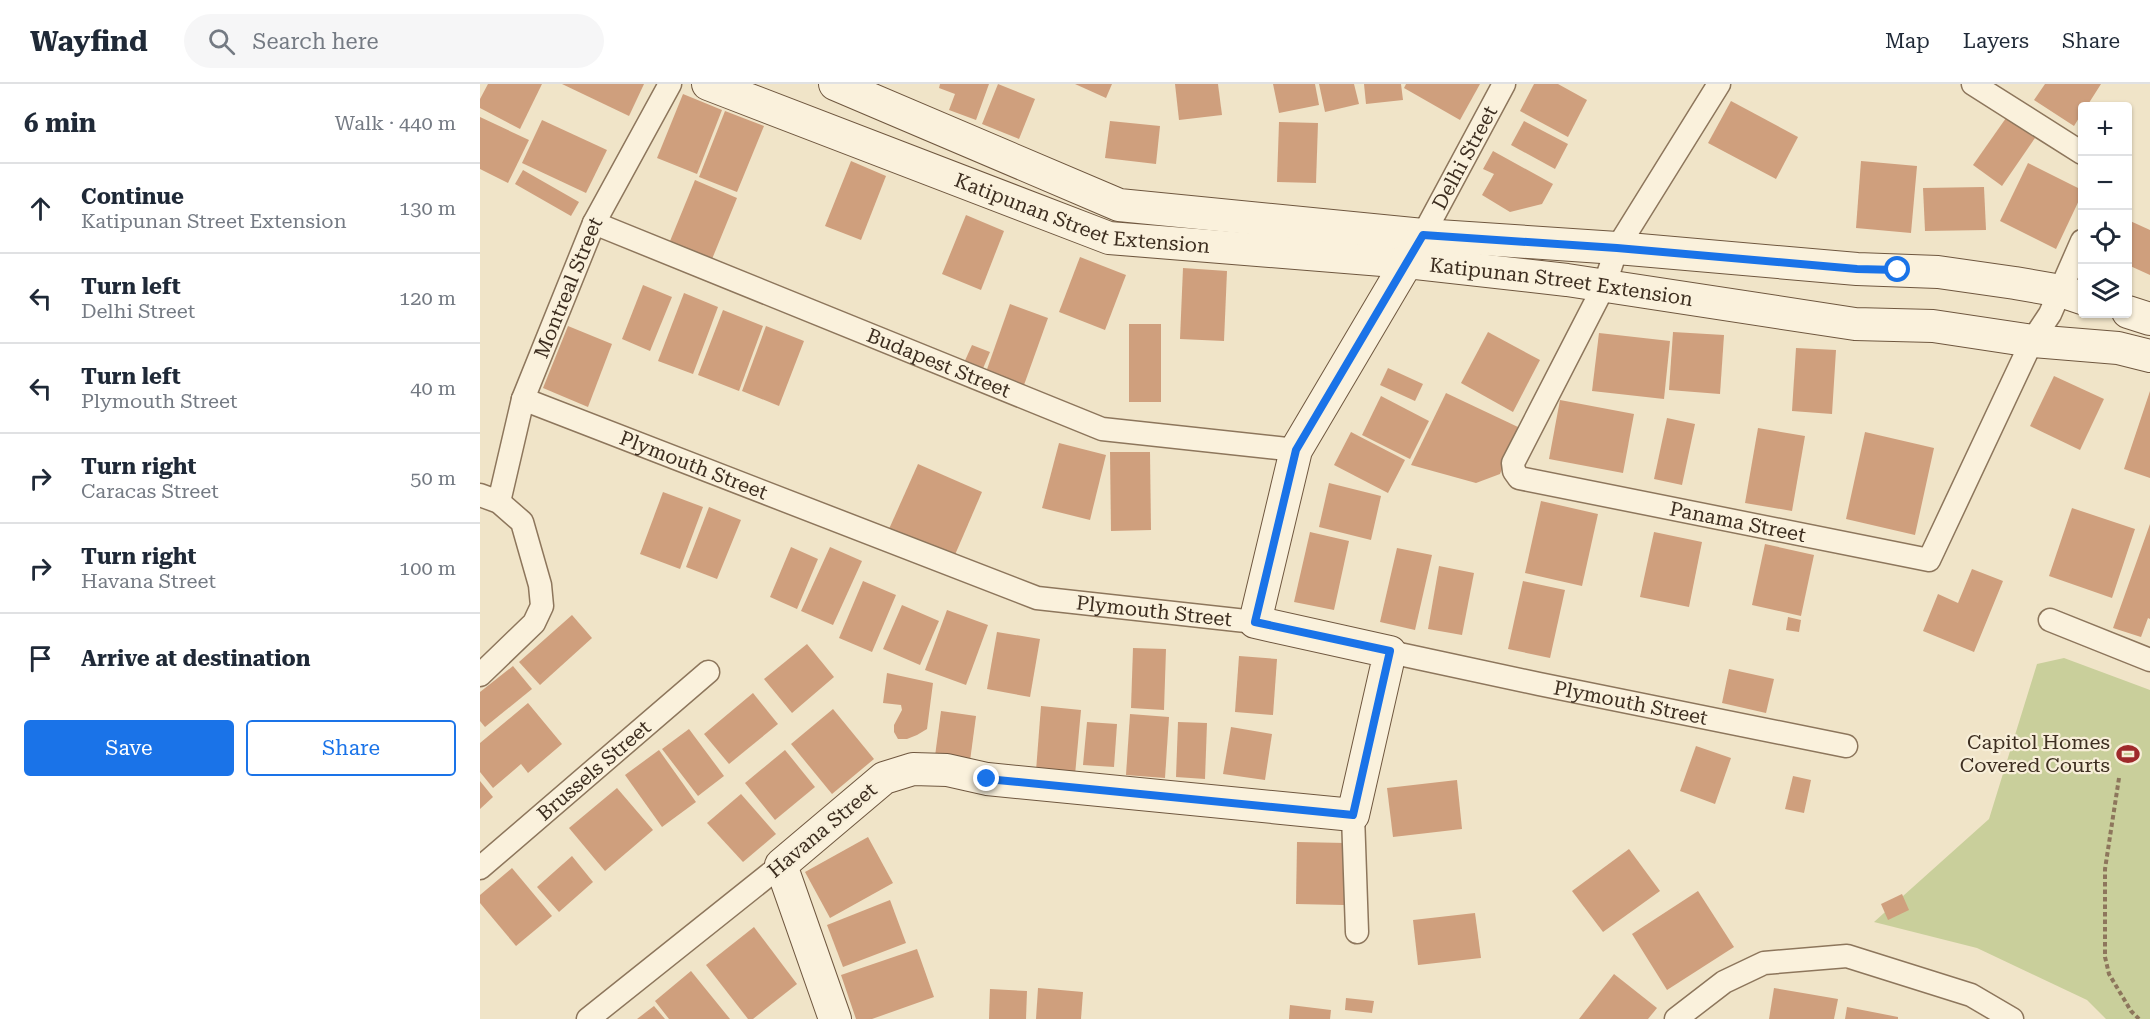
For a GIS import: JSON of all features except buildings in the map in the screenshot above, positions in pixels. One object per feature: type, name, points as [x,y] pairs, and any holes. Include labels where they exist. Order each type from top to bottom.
[{"type":"street","name":"Montreal Street","points":[[490,498],[523,399],[594,223],[670,84]]},
{"type":"street","name":"Katipunan Street Extension","points":[[708,84],[1109,238],[1407,262],[1604,286],[1855,324],[1933,326],[2032,341],[2118,348],[2146,345]]},
{"type":"street","name":"Katipunan Street Extension","points":[[835,84],[1119,205],[1423,235],[1617,248],[1857,269],[1938,272],[2072,294]]},
{"type":"street","name":"Delhi Street","points":[[1255,622],[1296,450],[1423,235],[1504,84]]},
{"type":"street","points":[[1604,286],[1617,248],[1719,84]]},
{"type":"street","points":[[1973,84],[2078,150]]},
{"type":"street","name":"Budapest Street","points":[[594,223],[1102,429],[1296,450]]},
{"type":"street","points":[[2032,341],[2050,314],[2072,294],[2078,262]]},
{"type":"street","name":"Panama Street","points":[[1604,286],[1513,463],[1514,471],[1519,478],[1926,561],[1932,557],[2032,341]]},
{"type":"street","points":[[2132,314],[2150,319]]},
{"type":"street","name":"Plymouth Street","points":[[523,399],[1037,598],[1255,622],[1550,687],[1846,746]]},
{"type":"street","points":[[480,675],[534,623],[542,606],[540,585],[522,522],[490,498]]},
{"type":"street","points":[[2050,620],[2150,660]]},
{"type":"street","points":[[1357,932],[1353,815],[1390,651]]},
{"type":"street","name":"Brussels Street","points":[[480,868],[708,672]]},
{"type":"street","name":"Havana Street","points":[[588,1019],[781,865],[884,778],[913,769],[947,770],[987,779],[1353,815]]},
{"type":"street","points":[[781,865],[835,1019]]},
{"type":"street","points":[[1676,1019],[1724,982],[1764,963],[1847,956],[1971,995],[2012,1019]]},
{"type":"path","points":[[2119,778],[2105,869],[2105,957],[2109,974],[2131,1011],[2139,1019]]},
{"type":"green space","points":[[2064,658],[2150,690],[2150,1019],[2106,1019],[2087,1000],[1977,948],[1874,922],[1989,819],[2037,664]]},
{"type":"place","name":"Capitol Homes Covered Courts","points":[[2128,754]]},
{"type":"route","points":[[987,779],[1353,815],[1390,651],[1255,622],[1296,450],[1423,235],[1617,248],[1857,269],[1898,270]]}]
